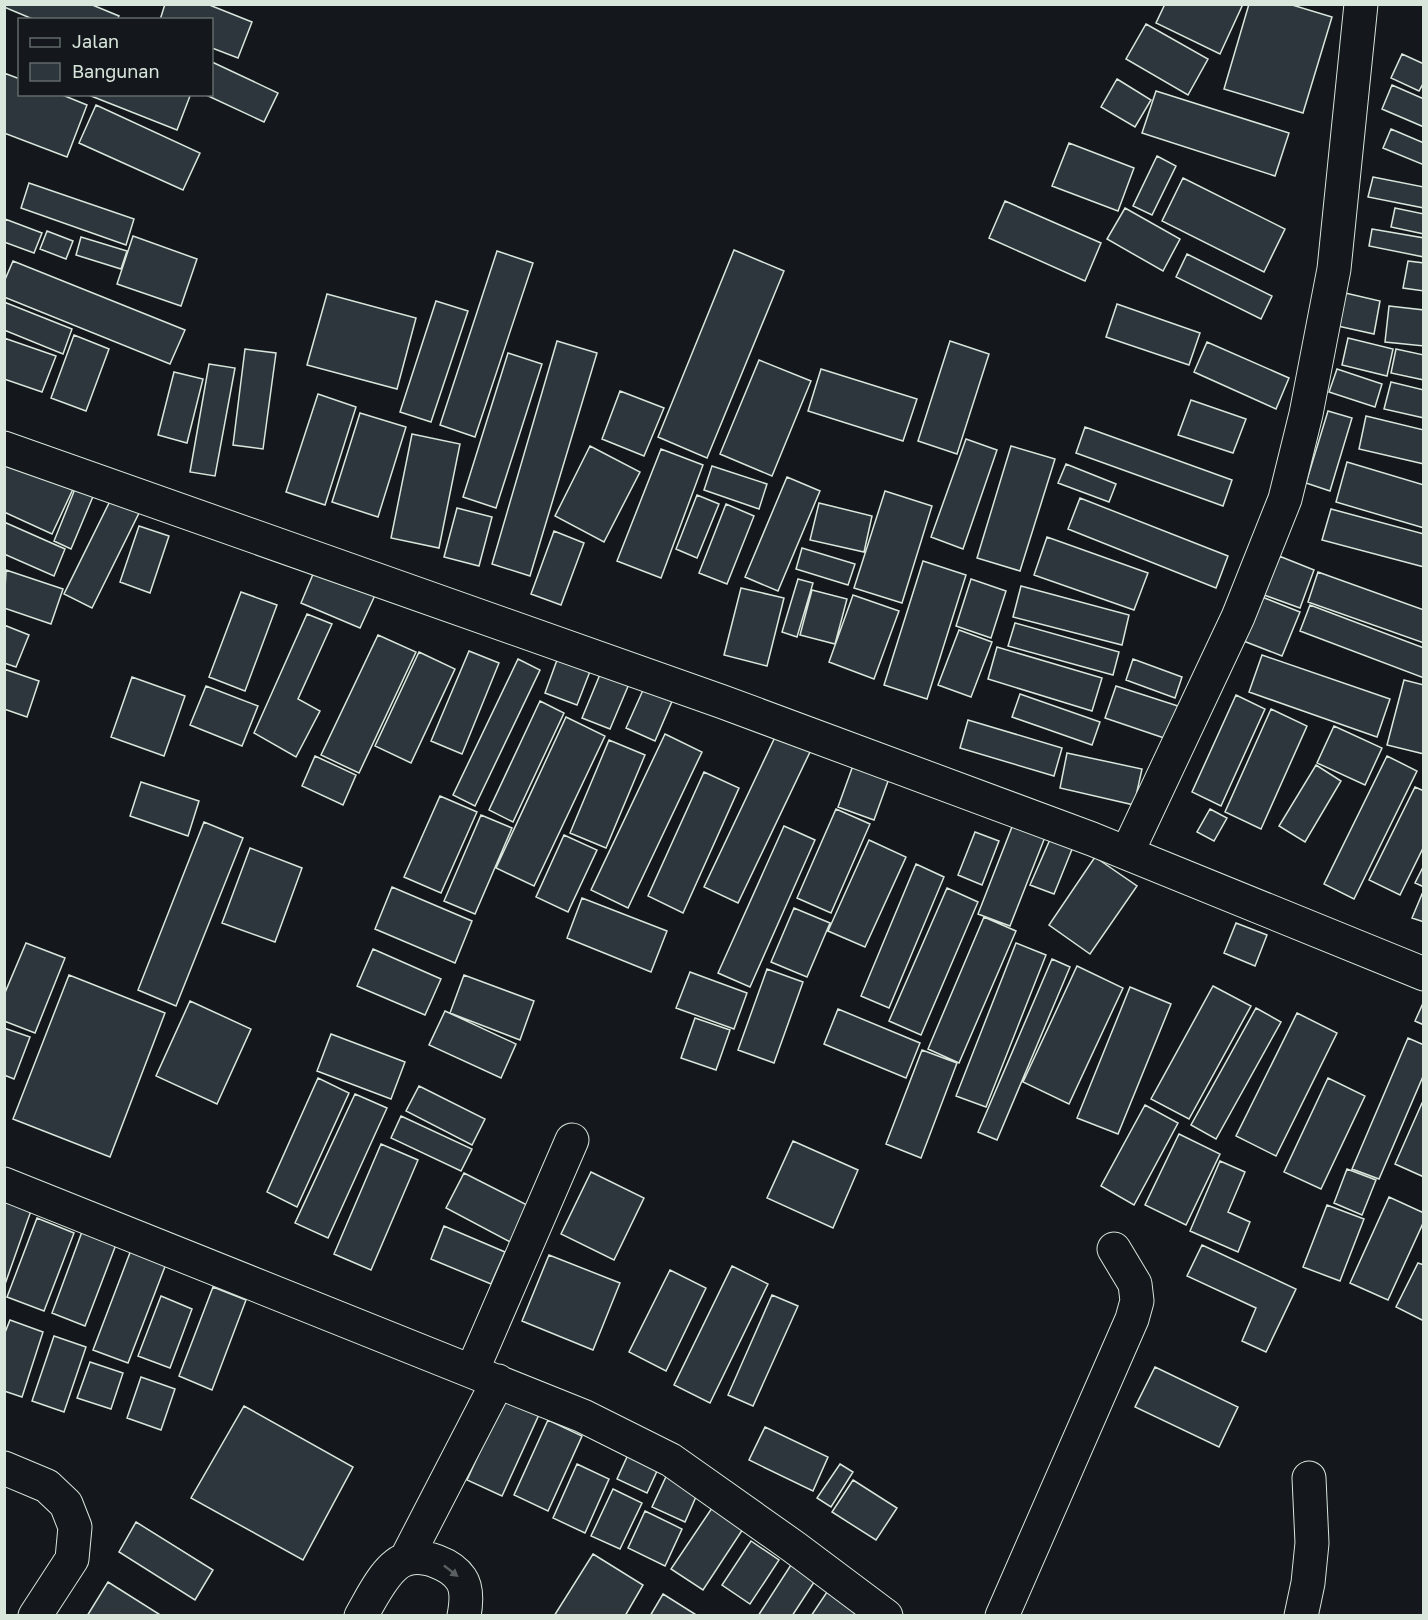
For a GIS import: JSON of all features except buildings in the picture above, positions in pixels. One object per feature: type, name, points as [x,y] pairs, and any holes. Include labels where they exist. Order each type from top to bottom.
[{"type":"street","points":[[1127,853],[1238,616],[1285,500],[1334,268],[1361,4]]},
{"type":"street","points":[[4,448],[723,702],[1127,853],[1424,974]]},
{"type":"street","points":[[406,1559],[485,1376],[572,1140]]},
{"type":"street","points":[[4,1184],[583,1416],[671,1460],[794,1547],[886,1616]]},
{"type":"street","points":[[1002,1616],[1132,1319],[1137,1301],[1135,1284],[1114,1249]]},
{"type":"street","points":[[4,1468],[47,1486],[66,1504],[75,1527],[72,1559],[35,1616]]},
{"type":"street","points":[[1301,1616],[1308,1583],[1312,1543],[1309,1478]]},
{"type":"street","points":[[361,1616],[391,1569],[406,1559],[424,1558],[446,1566],[462,1580],[466,1602],[464,1616]]}]
